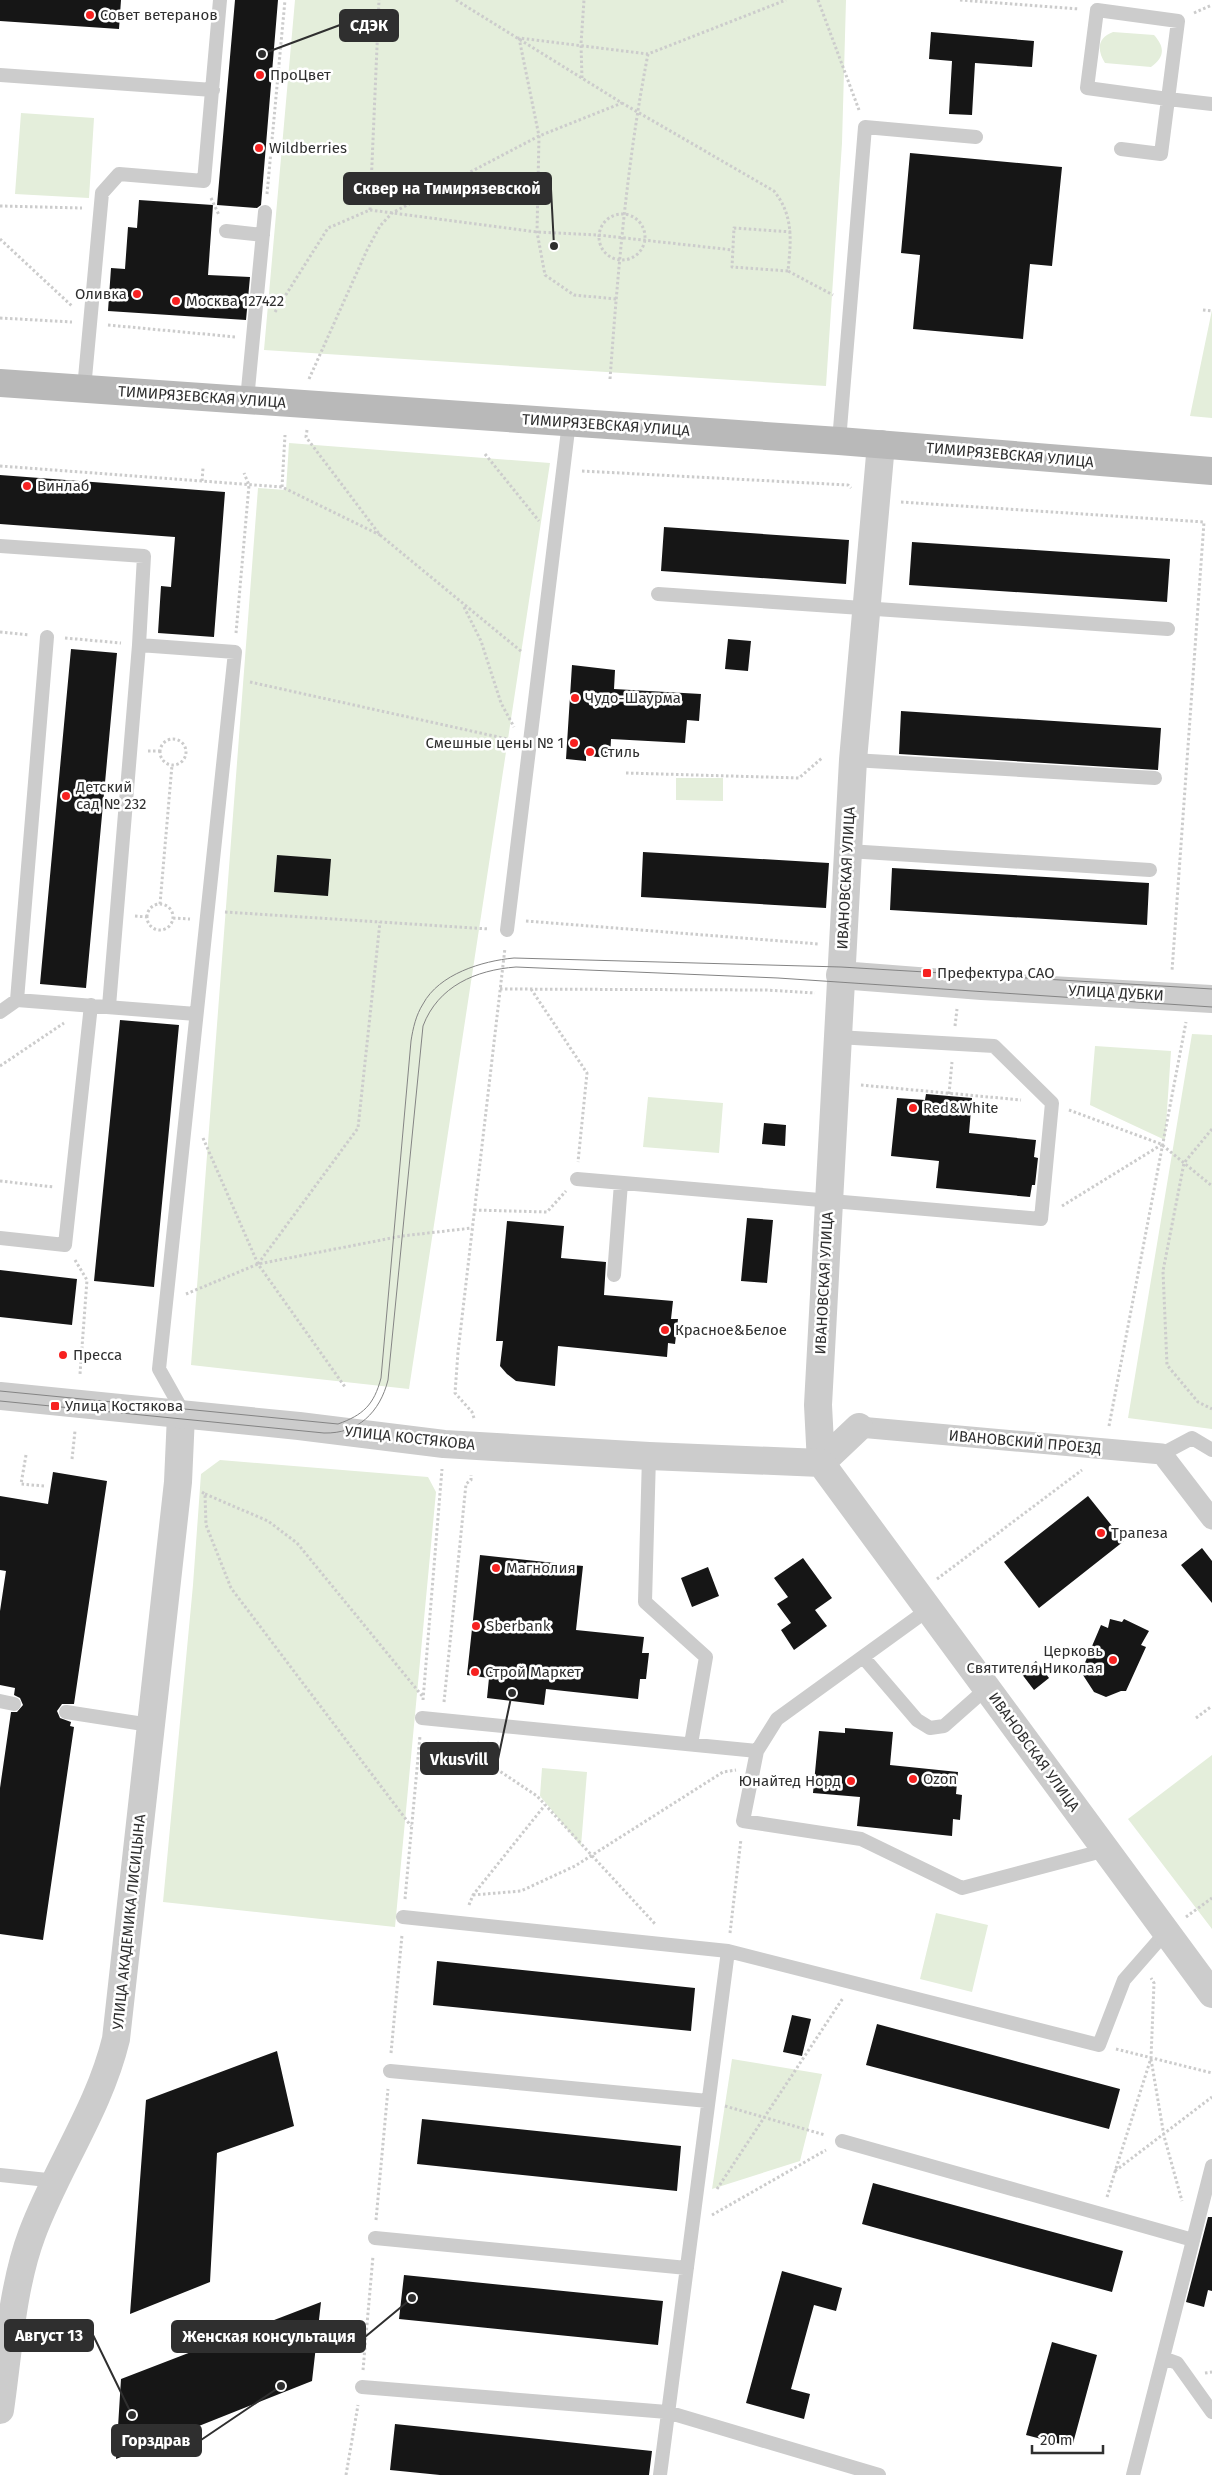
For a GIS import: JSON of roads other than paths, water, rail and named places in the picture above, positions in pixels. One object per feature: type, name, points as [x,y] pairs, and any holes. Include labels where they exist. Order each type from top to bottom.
[{"type":"main road","name":"ТИМИРЯЗЕВСКАЯ УЛИЦА","points":[[0,383],[882,444],[1212,471]]},
{"type":"street","name":"ИВАНОВСКАЯ УЛИЦА","points":[[882,444],[853,760],[848,851],[831,984],[837,1037],[818,1405],[821,1464],[930,1596],[987,1688],[1212,1994]]},
{"type":"street","name":"УЛИЦА ДУБКИ","points":[[831,984],[982,986],[1192,997]]},
{"type":"street","name":"УЛИЦА КОСТЯКОВА","points":[[0,1396],[299,1426],[444,1444],[821,1464]]},
{"type":"street","name":"УЛИЦА АКАДЕМИКА ЛИСИЦЫНА","points":[[0,2410],[26,2252],[57,2181],[101,2089],[116,2039],[178,1482],[181,1415]]},
{"type":"street","name":"ИВАНОВСКИЙ ПРОЕЗД","points":[[821,1464],[859,1427],[1162,1454]]},
{"type":"street","points":[[1162,1454],[1212,1519]]},
{"type":"lane","points":[[84,389],[102,193],[119,174],[204,181],[220,0]]},
{"type":"lane","points":[[1121,149],[1161,154],[1168,99],[1178,21],[1097,10],[1086,88],[1168,99],[1212,104]]},
{"type":"lane","points":[[0,75],[213,90]]},
{"type":"lane","points":[[839,441],[865,127],[976,137]]},
{"type":"lane","points":[[247,400],[265,212]]},
{"type":"lane","points":[[226,231],[263,235]]},
{"type":"lane","points":[[507,925],[569,422]]},
{"type":"lane","points":[[0,546],[144,556],[139,645],[109,1006]]},
{"type":"lane","points":[[658,594],[1168,629]]},
{"type":"lane","points":[[16,1000],[47,637]]},
{"type":"lane","points":[[139,645],[235,652],[159,1369],[182,1410],[181,1415]]},
{"type":"lane","points":[[853,760],[1155,778]]},
{"type":"lane","points":[[848,851],[1150,870]]},
{"type":"lane","points":[[0,1012],[16,1000],[196,1014]]},
{"type":"lane","points":[[0,1238],[65,1245],[92,1005]]},
{"type":"lane","points":[[577,1179],[1041,1219],[1052,1103],[994,1046],[837,1037]]},
{"type":"lane","points":[[614,1275],[621,1183]]},
{"type":"lane","points":[[1162,1454],[1192,1438],[1212,1450]]},
{"type":"lane","points":[[649,1456],[646,1602],[706,1657],[691,1744]]},
{"type":"lane","points":[[930,1596],[863,1657],[777,1719],[757,1751],[743,1821],[861,1839],[962,1888],[1106,1850]]},
{"type":"lane","points":[[863,1657],[917,1720],[930,1728],[944,1726],[987,1688]]},
{"type":"lane","points":[[0,1701],[14,1704]]},
{"type":"lane","points":[[66,1712],[150,1725]]},
{"type":"lane","points":[[422,1718],[757,1751]]},
{"type":"lane","points":[[403,1917],[728,1951],[1099,2045],[1124,1980],[1166,1932]]},
{"type":"lane","points":[[660,2475],[728,1951]]},
{"type":"lane","points":[[390,2071],[708,2101]]},
{"type":"lane","points":[[842,2141],[1193,2240]]},
{"type":"lane","points":[[1133,2475],[1212,2166]]},
{"type":"lane","points":[[0,2175],[57,2181]]},
{"type":"lane","points":[[375,2238],[686,2268]]},
{"type":"lane","points":[[1163,2358],[1177,2363],[1212,2412]]},
{"type":"lane","points":[[362,2387],[668,2412],[879,2475]]},
{"type":"tram line","points":[[0,1391],[338,1424],[361,1413],[371,1402],[381,1378],[411,1041],[414,1026],[421,1008],[430,994],[439,985],[450,977],[475,966],[514,958],[841,967],[1212,989]]},
{"type":"tram line","points":[[0,1401],[324,1433],[347,1430],[366,1419],[379,1402],[388,1380],[423,1026],[438,1000],[448,991],[473,976],[516,967],[778,978],[1212,1007]]},
{"type":"place","name":"Совет ветеранов","points":[[90,15]]},
{"type":"place","name":"СДЭК","points":[[262,54]]},
{"type":"place","name":"ПроЦвет","points":[[260,75]]},
{"type":"place","name":"Wildberries","points":[[259,148]]},
{"type":"place","name":"Сквер на Тимирязевской","points":[[554,246]]},
{"type":"place","name":"Оливка","points":[[137,294]]},
{"type":"place","name":"Москва 127422","points":[[176,301]]},
{"type":"place","name":"Винлаб","points":[[27,486]]},
{"type":"place","name":"Чудо-Шаурма","points":[[575,698]]},
{"type":"place","name":"Смешные цены № 1","points":[[574,743]]},
{"type":"place","name":"Стиль","points":[[590,752]]},
{"type":"place","name":"Детский сад № 232","points":[[66,796]]},
{"type":"place","name":"Префектура САО","points":[[927,973]]},
{"type":"place","name":"Red&White","points":[[913,1108]]},
{"type":"place","name":"Красное&Белое","points":[[665,1330]]},
{"type":"place","name":"Пресса","points":[[63,1355]]},
{"type":"place","name":"Улица Костякова","points":[[55,1406]]},
{"type":"place","name":"Трапеза","points":[[1101,1533]]},
{"type":"place","name":"Магнолия","points":[[496,1568]]},
{"type":"place","name":"Sberbank","points":[[476,1626]]},
{"type":"place","name":"Церковь Святителя Николая","points":[[1113,1660]]},
{"type":"place","name":"Строй Маркет","points":[[475,1672]]},
{"type":"place","name":"VkusVill","points":[[512,1693]]},
{"type":"place","name":"Ozon","points":[[913,1779]]},
{"type":"place","name":"Юнайтед Норд","points":[[851,1781]]},
{"type":"place","name":"Женская консультация","points":[[412,2298]]},
{"type":"place","name":"Горздрав","points":[[281,2386]]},
{"type":"place","name":"Август 13","points":[[132,2415]]}]
